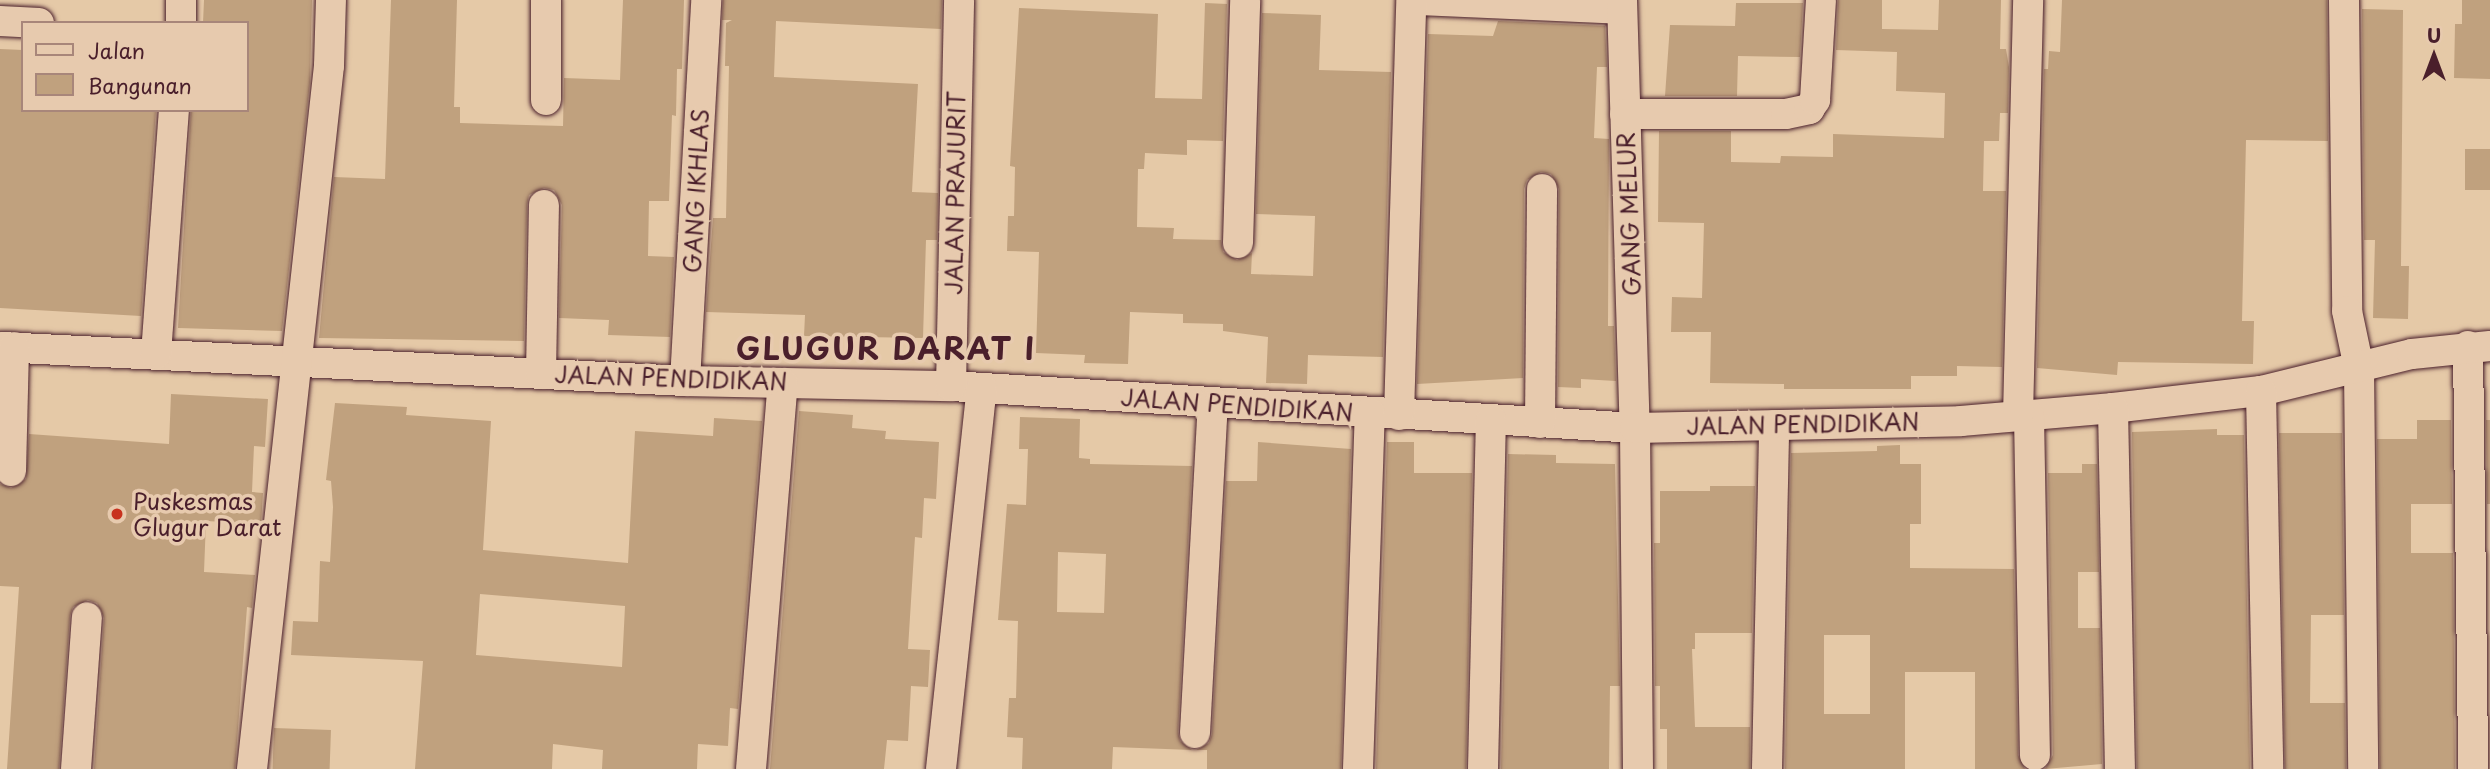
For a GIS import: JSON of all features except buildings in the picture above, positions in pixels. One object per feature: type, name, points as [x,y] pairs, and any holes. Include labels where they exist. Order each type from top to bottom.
[{"type":"street","points":[[181,0],[181,21]]},
{"type":"street","points":[[251,769],[329,66],[331,0]]},
{"type":"street","points":[[546,0],[546,100]]},
{"type":"street","name":"GANG IKHLAS","points":[[685,381],[706,0]]},
{"type":"street","name":"JALAN PRAJURIT","points":[[951,386],[959,0]]},
{"type":"street","points":[[1238,243],[1245,0]]},
{"type":"street","points":[[1399,415],[1411,0]]},
{"type":"street","points":[[1417,0],[1622,5]]},
{"type":"street","points":[[1625,114],[1786,114],[1809,109],[1815,100],[1821,0]]},
{"type":"street","points":[[2028,0],[2023,416],[2035,755]]},
{"type":"street","points":[[2344,0],[2347,311],[2359,368],[2363,769]]},
{"type":"street","name":"GANG MELUR","points":[[1622,5],[1635,428],[1638,769]]},
{"type":"street","points":[[0,20],[21,22]]},
{"type":"street","points":[[156,354],[174,112]]},
{"type":"street","points":[[1540,423],[1542,189]]},
{"type":"street","points":[[541,374],[544,205]]},
{"type":"street","points":[[2473,769],[2482,703],[2479,346]]},
{"type":"street","name":"JALAN PENDIDIKAN","points":[[7,347],[685,381],[951,386],[1635,428],[2023,416],[2113,408],[2261,391],[2359,368],[2479,346]]},
{"type":"street","points":[[7,347],[11,471]]},
{"type":"street","points":[[751,769],[783,383]]},
{"type":"street","points":[[941,769],[982,388]]},
{"type":"street","points":[[2261,391],[2268,769]]},
{"type":"street","points":[[1195,733],[1213,403]]},
{"type":"street","points":[[2113,408],[2120,769]]},
{"type":"street","points":[[1358,769],[1370,413]]},
{"type":"street","points":[[1483,769],[1491,420]]},
{"type":"street","points":[[1767,769],[1773,425]]},
{"type":"street","points":[[76,769],[88,617]]},
{"type":"place","name":"Puskesmas Glugur Darat","points":[[117,514]]},
{"type":"district","name":"GLUGUR DARAT I","points":[[886,348]]}]
